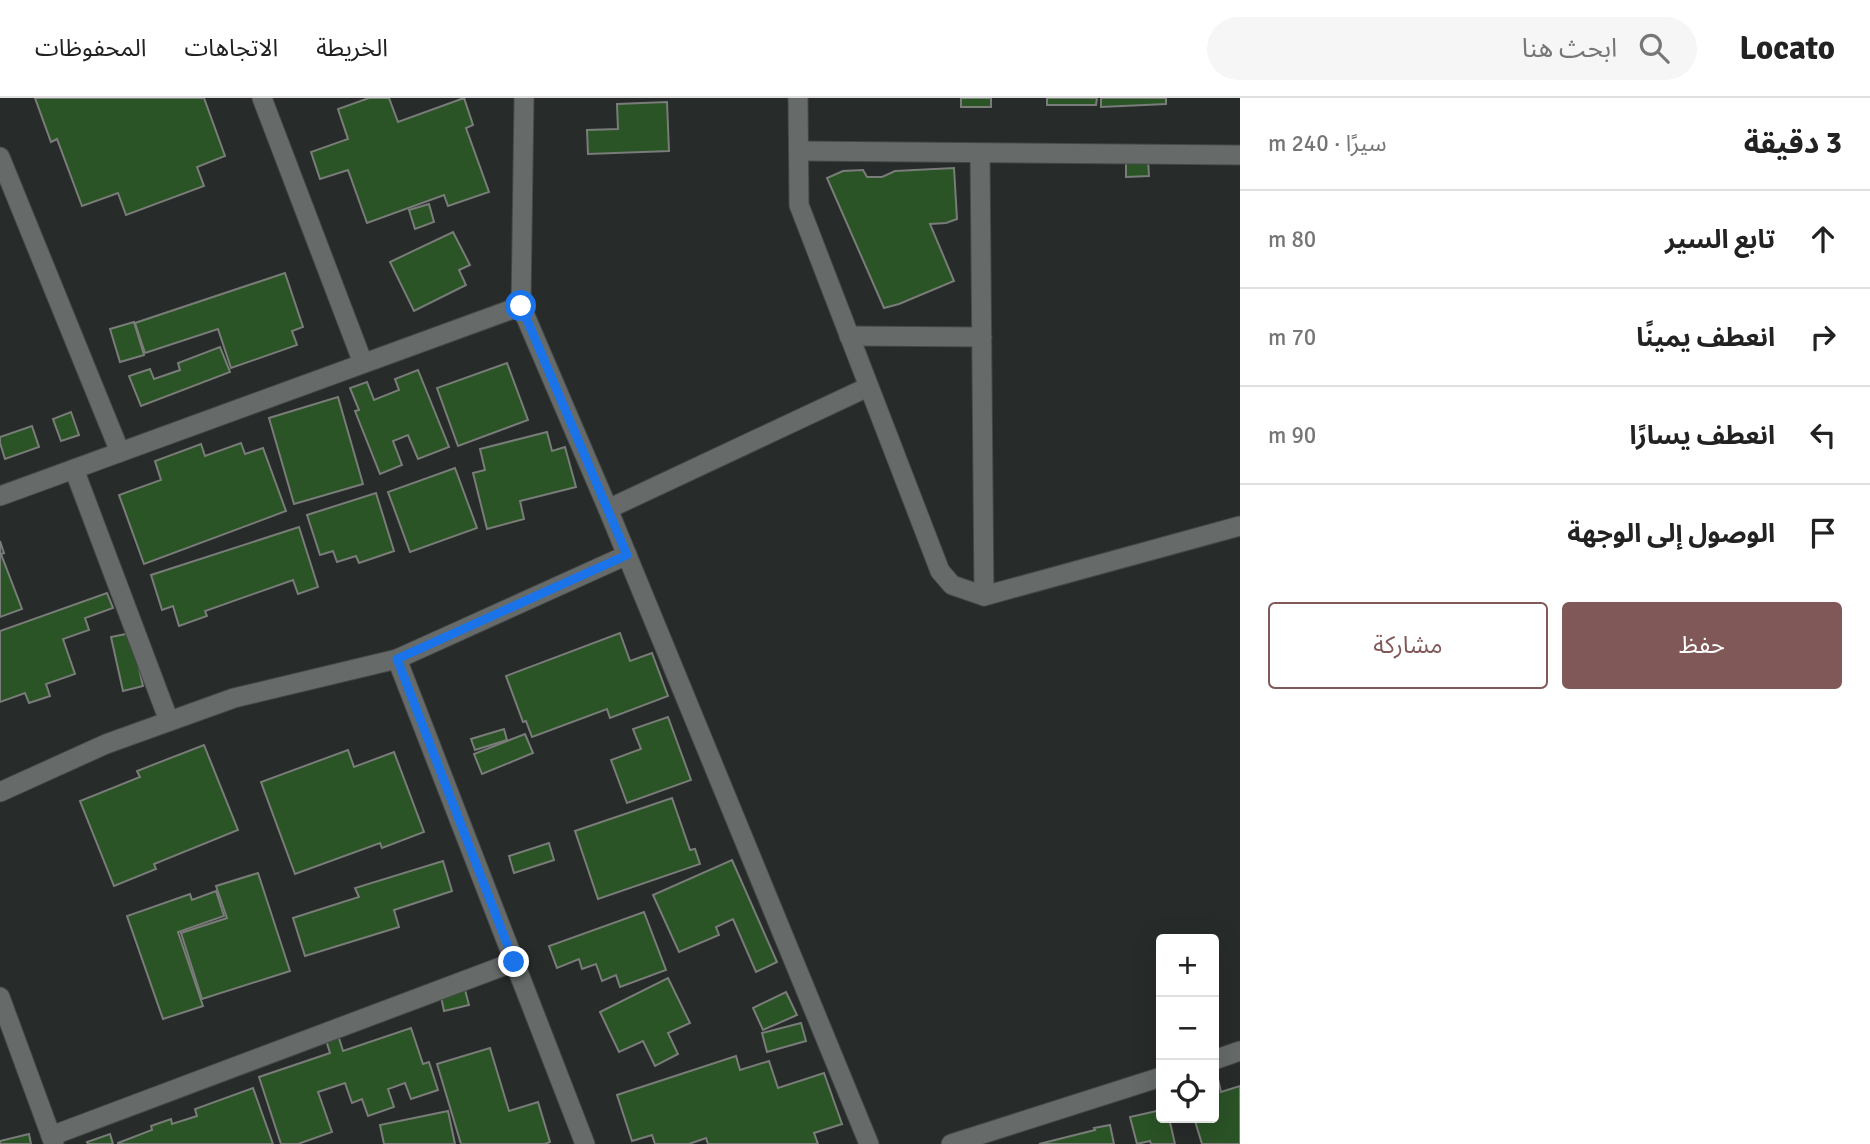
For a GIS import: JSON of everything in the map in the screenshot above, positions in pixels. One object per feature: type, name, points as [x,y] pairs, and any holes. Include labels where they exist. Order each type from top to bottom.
[{"type":"street","points":[[262,98],[363,363]]},
{"type":"street","points":[[524,98],[521,306],[608,509],[869,1144]]},
{"type":"street","points":[[798,98],[799,205],[940,571],[952,585],[985,597],[1240,526]]},
{"type":"street","points":[[799,151],[1240,155]]},
{"type":"street","points":[[981,153],[985,597]]},
{"type":"street","points":[[0,157],[8,202],[120,452]]},
{"type":"street","points":[[0,496],[521,306]]},
{"type":"street","points":[[849,336],[982,337]]},
{"type":"street","points":[[608,509],[868,387]]},
{"type":"street","points":[[74,469],[169,721]]},
{"type":"street","points":[[0,792],[106,744],[234,698],[397,659],[627,555]]},
{"type":"street","points":[[397,659],[584,1144]]},
{"type":"street","points":[[0,997],[53,1140],[514,962]]},
{"type":"street","points":[[1219,1058],[1240,1051]]},
{"type":"street","points":[[951,1144],[1156,1079]]},
{"type":"building","points":[[35,98],[204,98],[225,156],[197,167],[204,186],[126,215],[118,193],[82,206],[57,139],[51,142]]},
{"type":"building","points":[[369,98],[389,98],[398,122],[464,98],[473,125],[466,128],[489,192],[448,206],[444,195],[367,223],[348,170],[320,179],[311,152],[348,139],[338,109]]},
{"type":"building","points":[[961,98],[991,98],[991,107],[961,107]]},
{"type":"building","points":[[1047,98],[1097,98],[1096,105],[1047,105]]},
{"type":"building","points":[[1101,98],[1166,98],[1166,104],[1101,107]]},
{"type":"building","points":[[667,102],[669,151],[588,154],[587,130],[618,129],[617,104]]},
{"type":"building","points":[[1148,159],[1149,176],[1126,177],[1126,160]]},
{"type":"building","points":[[954,168],[957,219],[930,224],[954,281],[884,308],[827,178],[843,171],[863,170],[867,177],[882,177],[895,171]]},
{"type":"building","points":[[429,204],[434,222],[415,229],[409,210]]},
{"type":"building","points":[[453,232],[470,265],[459,270],[466,285],[414,311],[390,262]]},
{"type":"building","points":[[285,273],[303,327],[292,331],[297,345],[231,368],[218,329],[145,353],[135,323]]},
{"type":"building","points":[[134,322],[144,355],[120,362],[110,329]]},
{"type":"building","points":[[220,347],[230,372],[141,406],[129,376],[150,369],[154,379],[180,370],[178,363]]},
{"type":"building","points":[[507,363],[528,420],[458,446],[437,388]]},
{"type":"building","points":[[418,370],[449,447],[418,459],[408,435],[393,441],[402,465],[380,474],[355,411],[359,410],[350,388],[367,382],[374,400],[399,390],[395,379]]},
{"type":"building","points":[[338,397],[363,484],[294,504],[269,418]]},
{"type":"building","points":[[71,412],[79,435],[61,441],[53,419]]},
{"type":"building","points":[[32,426],[39,447],[5,459],[0,437]]},
{"type":"building","points":[[547,432],[552,451],[565,447],[576,487],[520,501],[524,519],[487,529],[473,473],[485,470],[480,449]]},
{"type":"building","points":[[241,443],[245,454],[263,448],[286,511],[144,564],[119,495],[161,480],[155,461],[201,444],[205,456]]},
{"type":"building","points":[[455,468],[477,528],[410,552],[388,492]]},
{"type":"building","points":[[376,493],[394,551],[359,563],[356,556],[337,562],[333,551],[320,555],[307,515]]},
{"type":"building","points":[[299,527],[318,587],[298,594],[293,580],[205,611],[207,616],[179,626],[173,606],[162,610],[151,575]]},
{"type":"building","points":[[0,541],[4,553],[1,554],[22,609],[0,617]]},
{"type":"building","points":[[107,593],[113,608],[85,618],[89,630],[63,639],[75,674],[46,684],[50,696],[29,703],[25,693],[0,702],[0,631]]},
{"type":"building","points":[[131,633],[143,686],[123,691],[111,637]]},
{"type":"building","points":[[620,633],[630,661],[652,653],[668,696],[610,718],[607,709],[532,737],[526,721],[523,722],[506,676]]},
{"type":"building","points":[[668,717],[691,780],[627,803],[611,760],[641,749],[633,729]]},
{"type":"building","points":[[504,729],[507,740],[475,750],[471,739]]},
{"type":"building","points":[[525,734],[533,753],[482,774],[474,754]]},
{"type":"building","points":[[204,745],[238,830],[154,864],[156,869],[114,886],[80,801],[140,777],[137,771]]},
{"type":"building","points":[[348,750],[354,767],[394,752],[424,832],[382,848],[380,843],[295,874],[261,782]]},
{"type":"building","points":[[672,798],[690,850],[695,849],[700,864],[598,899],[575,831]]},
{"type":"building","points":[[549,843],[554,860],[514,873],[509,856]]},
{"type":"building","points":[[732,860],[777,962],[756,972],[733,919],[716,927],[719,935],[679,952],[653,895]]},
{"type":"building","points":[[443,861],[452,891],[394,910],[399,927],[305,956],[293,918],[359,897],[355,888]]},
{"type":"building","points":[[258,873],[290,971],[202,999],[181,933],[227,918],[216,886]]},
{"type":"building","points":[[216,891],[224,916],[178,932],[203,1006],[163,1019],[127,916],[190,894],[192,900]]},
{"type":"building","points":[[644,912],[666,970],[620,987],[616,975],[602,981],[596,964],[582,969],[579,959],[557,968],[549,946]]},
{"type":"building","points":[[668,978],[690,1023],[668,1033],[678,1054],[655,1066],[643,1041],[619,1052],[600,1012]]},
{"type":"building","points":[[464,986],[469,1005],[444,1011],[440,992]]},
{"type":"building","points":[[786,992],[797,1015],[763,1030],[753,1008]]},
{"type":"building","points":[[801,1023],[806,1041],[767,1052],[762,1033]]},
{"type":"building","points":[[411,1028],[423,1064],[429,1062],[438,1090],[411,1099],[405,1083],[388,1089],[394,1107],[368,1116],[362,1099],[352,1103],[345,1083],[318,1092],[332,1132],[298,1144],[281,1144],[259,1077],[330,1053],[326,1040],[338,1035],[343,1051]]},
{"type":"building","points":[[490,1048],[509,1111],[538,1102],[550,1142],[461,1144],[437,1064]]},
{"type":"building","points":[[736,1056],[740,1070],[769,1061],[778,1088],[824,1073],[842,1124],[814,1133],[818,1144],[708,1144],[706,1138],[689,1144],[655,1144],[652,1135],[632,1141],[617,1095]]},
{"type":"building","points":[[1219,1083],[1221,1092],[1240,1086],[1240,1144],[1202,1144],[1196,1123],[1219,1123]]},
{"type":"building","points":[[253,1088],[273,1144],[118,1144],[152,1130],[151,1126],[171,1119],[172,1124],[197,1116],[195,1109]]},
{"type":"building","points":[[448,1111],[455,1144],[384,1144],[380,1125]]},
{"type":"building","points":[[1156,1111],[1156,1123],[1170,1123],[1175,1144],[1151,1144],[1150,1141],[1137,1144],[1130,1117]]},
{"type":"building","points":[[1110,1125],[1114,1144],[1039,1144],[1095,1130],[1094,1128]]},
{"type":"building","points":[[29,1134],[31,1144],[0,1144],[0,1141]]},
{"type":"building","points":[[110,1134],[113,1144],[87,1142]]},
{"type":"route","points":[[514,962],[397,659],[627,555],[521,306]]}]
